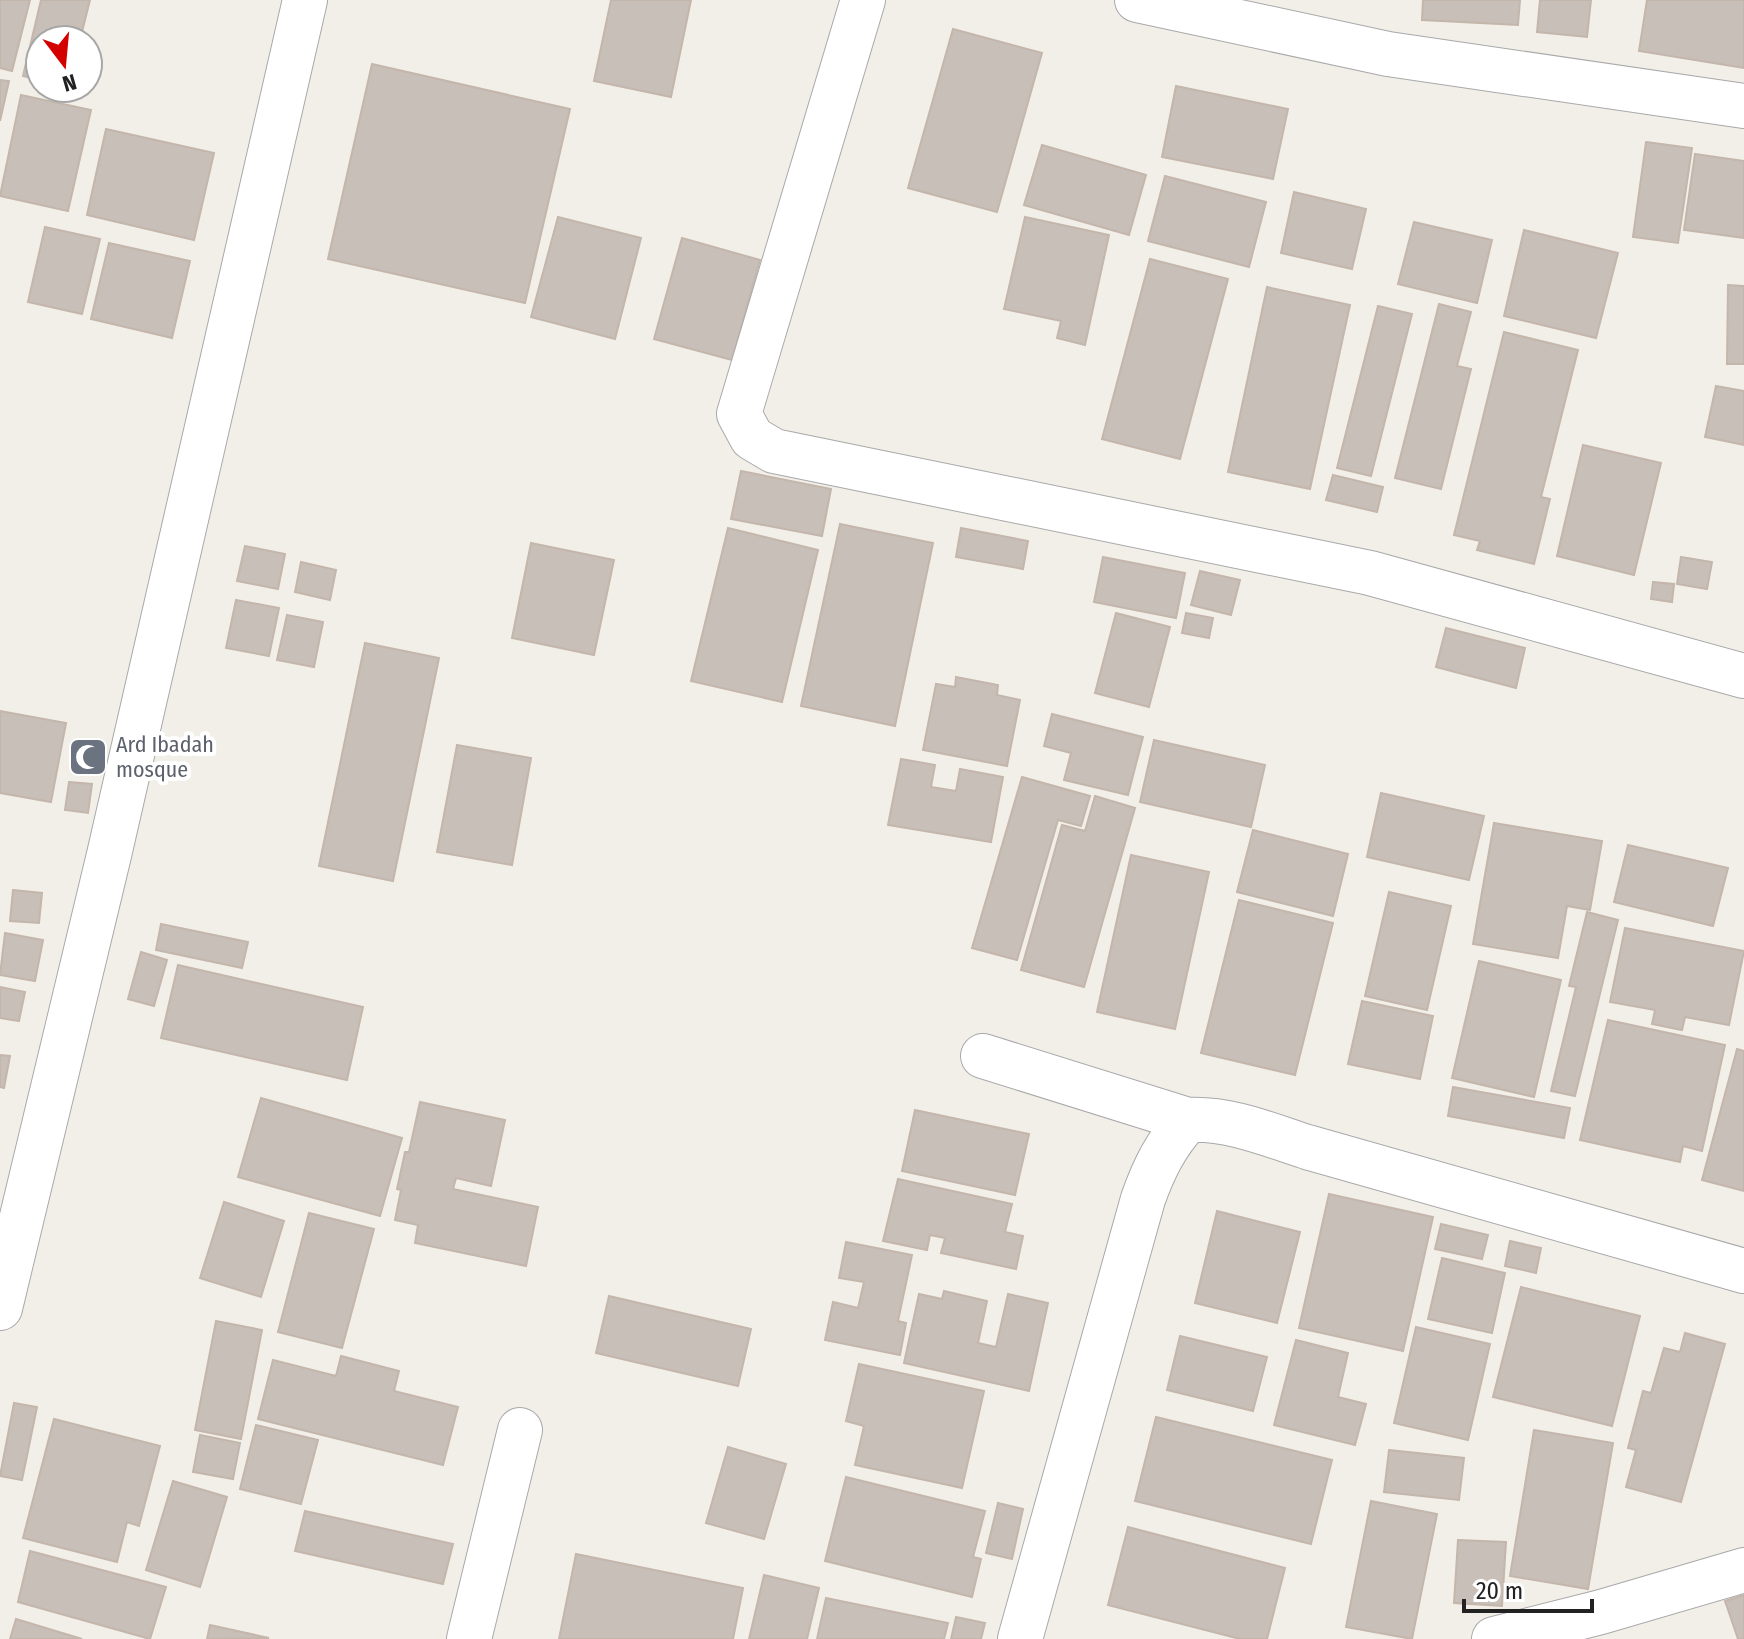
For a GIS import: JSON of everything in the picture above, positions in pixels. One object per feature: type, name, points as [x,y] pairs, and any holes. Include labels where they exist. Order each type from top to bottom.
[{"type":"street","points":[[0,1308],[109,855],[305,0]]},
{"type":"street","points":[[863,0],[739,414],[752,438],[774,451],[1370,573],[1744,676]]},
{"type":"street","points":[[1137,0],[1388,54],[1744,106]]},
{"type":"street","points":[[983,1056],[1188,1120],[1211,1119],[1244,1126],[1307,1147],[1744,1271]]},
{"type":"street","points":[[1020,1639],[1143,1199],[1156,1164],[1188,1120]]},
{"type":"street","points":[[469,1639],[520,1430]]},
{"type":"street","points":[[1494,1639],[1601,1612],[1744,1570]]},
{"type":"building","points":[[0,0],[30,0],[12,71],[0,68]]},
{"type":"building","points":[[41,0],[90,0],[84,24],[35,24]]},
{"type":"building","points":[[611,0],[691,0],[671,97],[594,81]]},
{"type":"building","points":[[1423,0],[1520,0],[1518,25],[1422,20]]},
{"type":"building","points":[[1540,0],[1591,0],[1587,37],[1537,32]]},
{"type":"building","points":[[1647,0],[1744,0],[1744,68],[1639,51]]},
{"type":"building","points":[[953,29],[1042,53],[997,212],[908,188]]},
{"type":"building","points":[[372,64],[570,109],[525,303],[328,259]]},
{"type":"building","points":[[0,80],[9,81],[0,121]]},
{"type":"building","points":[[1176,86],[1288,109],[1273,179],[1162,157]]},
{"type":"building","points":[[21,95],[24,96],[24,104],[63,104],[91,110],[68,211],[0,196]]},
{"type":"building","points":[[106,129],[214,153],[194,240],[87,215]]},
{"type":"building","points":[[1646,142],[1692,148],[1678,243],[1633,237]]},
{"type":"building","points":[[1042,145],[1146,175],[1129,235],[1024,205]]},
{"type":"building","points":[[1695,154],[1744,161],[1744,238],[1684,230]]},
{"type":"building","points":[[1165,176],[1266,202],[1249,267],[1148,241]]},
{"type":"building","points":[[1294,192],[1366,209],[1352,269],[1281,253]]},
{"type":"building","points":[[558,217],[641,238],[615,339],[531,317]]},
{"type":"building","points":[[1025,217],[1109,235],[1085,345],[1057,338],[1061,321],[1004,309]]},
{"type":"building","points":[[1414,222],[1492,240],[1477,303],[1398,284]]},
{"type":"building","points":[[45,227],[100,239],[82,314],[28,302]]},
{"type":"building","points":[[1524,230],[1618,253],[1596,338],[1504,316]]},
{"type":"building","points":[[682,238],[760,260],[732,360],[654,339]]},
{"type":"building","points":[[109,243],[190,261],[172,338],[91,319]]},
{"type":"building","points":[[1150,259],[1228,279],[1180,459],[1102,439]]},
{"type":"building","points":[[1728,285],[1744,286],[1744,364],[1727,364]]},
{"type":"building","points":[[1267,287],[1350,305],[1310,489],[1228,472]]},
{"type":"building","points":[[1439,304],[1471,312],[1457,366],[1471,369],[1441,489],[1395,478]]},
{"type":"building","points":[[1378,306],[1412,314],[1371,476],[1337,468]]},
{"type":"building","points":[[1504,332],[1578,350],[1541,497],[1550,499],[1534,564],[1477,550],[1480,541],[1454,535]]},
{"type":"building","points":[[1716,386],[1744,391],[1744,445],[1705,437]]},
{"type":"building","points":[[1583,445],[1661,463],[1634,575],[1557,556]]},
{"type":"building","points":[[741,471],[831,489],[822,536],[731,519]]},
{"type":"building","points":[[1333,475],[1383,487],[1377,512],[1326,500]]},
{"type":"building","points":[[840,524],[933,543],[895,726],[801,706]]},
{"type":"building","points":[[728,528],[818,550],[782,702],[691,681]]},
{"type":"building","points":[[961,528],[1028,541],[1023,569],[956,557]]},
{"type":"building","points":[[531,543],[614,560],[594,655],[512,638]]},
{"type":"building","points":[[245,546],[285,554],[278,589],[237,581]]},
{"type":"building","points":[[1103,557],[1185,573],[1176,618],[1094,602]]},
{"type":"building","points":[[1681,557],[1712,562],[1707,589],[1677,584]]},
{"type":"building","points":[[301,562],[336,570],[330,600],[295,592]]},
{"type":"building","points":[[1200,571],[1240,580],[1231,615],[1191,605]]},
{"type":"building","points":[[1653,582],[1674,584],[1672,602],[1651,599]]},
{"type":"building","points":[[236,600],[279,608],[269,656],[226,648]]},
{"type":"building","points":[[1116,613],[1170,627],[1149,707],[1095,693]]},
{"type":"building","points":[[1186,613],[1213,618],[1209,638],[1182,633]]},
{"type":"building","points":[[287,615],[323,622],[314,667],[277,660]]},
{"type":"building","points":[[1446,628],[1525,648],[1516,688],[1436,667]]},
{"type":"building","points":[[365,643],[439,658],[393,881],[319,866]]},
{"type":"building","points":[[956,677],[998,685],[997,695],[1020,700],[1007,766],[923,750],[936,684],[955,687]]},
{"type":"building","points":[[0,711],[66,723],[51,802],[0,793]]},
{"type":"building","points":[[1052,714],[1143,737],[1128,795],[1064,780],[1071,753],[1044,746]]},
{"type":"building","points":[[1154,740],[1265,765],[1251,827],[1140,802]]},
{"type":"building","points":[[457,745],[531,758],[512,865],[437,852]]},
{"type":"building","points":[[901,759],[935,765],[931,787],[956,791],[960,769],[1003,777],[991,842],[888,825]]},
{"type":"building","points":[[1022,777],[1090,796],[1081,826],[1058,820],[1017,960],[972,948]]},
{"type":"building","points":[[69,782],[92,784],[88,813],[65,810]]},
{"type":"building","points":[[1381,793],[1484,816],[1469,880],[1367,857]]},
{"type":"building","points":[[1095,796],[1135,808],[1084,987],[1021,970],[1062,825],[1085,831]]},
{"type":"building","points":[[1494,823],[1602,841],[1590,910],[1567,906],[1558,958],[1473,944]]},
{"type":"building","points":[[1253,830],[1348,854],[1333,916],[1237,892]]},
{"type":"building","points":[[1628,845],[1728,868],[1713,926],[1614,902]]},
{"type":"building","points":[[1131,855],[1209,872],[1175,1029],[1097,1012]]},
{"type":"building","points":[[13,890],[42,893],[39,923],[10,921]]},
{"type":"building","points":[[1389,892],[1451,906],[1427,1010],[1365,996]]},
{"type":"building","points":[[1239,900],[1333,923],[1295,1075],[1201,1053]]},
{"type":"building","points":[[1587,912],[1618,920],[1575,1096],[1551,1091],[1576,987],[1569,986]]},
{"type":"building","points":[[161,924],[248,942],[242,968],[156,950]]},
{"type":"building","points":[[1625,928],[1744,951],[1729,1025],[1685,1017],[1682,1030],[1652,1024],[1655,1010],[1610,1002]]},
{"type":"building","points":[[5,933],[43,940],[35,981],[0,975]]},
{"type":"building","points":[[141,952],[167,960],[154,1006],[128,999]]},
{"type":"building","points":[[1479,961],[1561,980],[1534,1097],[1452,1078]]},
{"type":"building","points":[[178,965],[363,1007],[347,1080],[161,1038]]},
{"type":"building","points":[[0,987],[25,992],[19,1021],[0,1018]]},
{"type":"building","points":[[1362,1001],[1433,1016],[1420,1079],[1348,1064]]},
{"type":"building","points":[[1608,1020],[1725,1045],[1702,1151],[1683,1146],[1680,1162],[1580,1140]]},
{"type":"building","points":[[1737,1049],[1744,1051],[1744,1191],[1702,1180]]},
{"type":"building","points":[[0,1055],[10,1056],[4,1088],[0,1087]]},
{"type":"building","points":[[1453,1087],[1570,1108],[1564,1138],[1448,1116]]},
{"type":"building","points":[[261,1098],[402,1138],[380,1216],[238,1177]]},
{"type":"building","points":[[420,1102],[505,1120],[491,1186],[456,1178],[453,1189],[538,1207],[526,1266],[415,1243],[418,1225],[395,1220],[401,1190],[397,1189]]},
{"type":"building","points":[[915,1110],[1029,1134],[1015,1195],[902,1171]]},
{"type":"building","points":[[898,1179],[1012,1204],[1005,1232],[1023,1236],[1016,1269],[941,1253],[945,1238],[930,1235],[927,1250],[883,1241]]},
{"type":"building","points":[[1329,1194],[1433,1217],[1403,1351],[1299,1328]]},
{"type":"building","points":[[224,1202],[284,1221],[261,1297],[200,1278]]},
{"type":"building","points":[[1217,1211],[1300,1232],[1277,1323],[1195,1303]]},
{"type":"building","points":[[309,1213],[374,1229],[342,1348],[278,1332]]},
{"type":"building","points":[[1441,1224],[1488,1235],[1482,1259],[1435,1249]]},
{"type":"building","points":[[1510,1241],[1541,1248],[1536,1273],[1505,1266]]},
{"type":"building","points":[[846,1242],[912,1255],[898,1321],[906,1323],[900,1355],[825,1340],[833,1302],[858,1308],[864,1282],[839,1278]]},
{"type":"building","points":[[1442,1258],[1505,1273],[1492,1333],[1428,1319]]},
{"type":"building","points":[[1521,1287],[1640,1316],[1612,1426],[1493,1397]]},
{"type":"building","points":[[944,1291],[987,1301],[978,1343],[996,1347],[1008,1294],[1048,1303],[1029,1391],[904,1363],[919,1294],[942,1299]]},
{"type":"building","points":[[609,1296],[751,1329],[738,1386],[596,1353]]},
{"type":"building","points":[[216,1321],[262,1330],[241,1439],[195,1430]]},
{"type":"building","points":[[1416,1327],[1490,1344],[1468,1440],[1394,1423]]},
{"type":"building","points":[[1685,1333],[1725,1344],[1681,1502],[1626,1487],[1636,1450],[1628,1448],[1643,1391],[1651,1393],[1664,1348],[1680,1352]]},
{"type":"building","points":[[1180,1336],[1267,1357],[1253,1411],[1167,1390]]},
{"type":"building","points":[[1296,1340],[1348,1353],[1338,1397],[1366,1404],[1355,1445],[1274,1425]]},
{"type":"building","points":[[341,1356],[399,1371],[394,1391],[458,1407],[443,1465],[258,1419],[273,1360],[336,1376]]},
{"type":"building","points":[[859,1364],[984,1391],[962,1488],[855,1465],[864,1426],[846,1421]]},
{"type":"building","points":[[14,1403],[37,1407],[22,1480],[0,1476]]},
{"type":"building","points":[[1156,1417],[1332,1460],[1311,1544],[1135,1501]]},
{"type":"building","points":[[54,1419],[160,1446],[139,1526],[127,1522],[117,1562],[23,1538]]},
{"type":"building","points":[[256,1425],[318,1440],[301,1504],[240,1489]]},
{"type":"building","points":[[1534,1430],[1613,1443],[1588,1589],[1510,1576]]},
{"type":"building","points":[[200,1435],[240,1443],[233,1479],[193,1472]]},
{"type":"building","points":[[728,1447],[786,1464],[764,1539],[706,1523]]},
{"type":"building","points":[[1389,1450],[1464,1458],[1459,1500],[1384,1492]]},
{"type":"building","points":[[846,1477],[985,1511],[973,1557],[981,1559],[972,1597],[825,1561]]},
{"type":"building","points":[[173,1481],[227,1497],[200,1587],[146,1570]]},
{"type":"building","points":[[1371,1501],[1437,1514],[1412,1639],[1346,1627]]},
{"type":"building","points":[[998,1503],[1023,1509],[1012,1559],[986,1553]]},
{"type":"building","points":[[305,1511],[453,1544],[443,1584],[295,1551]]},
{"type":"building","points":[[1128,1527],[1285,1568],[1267,1639],[1240,1639],[1108,1605]]},
{"type":"building","points":[[1458,1540],[1506,1542],[1502,1606],[1454,1603]]},
{"type":"building","points":[[30,1551],[166,1587],[150,1639],[18,1602]]},
{"type":"building","points":[[576,1554],[743,1588],[733,1639],[559,1639]]},
{"type":"building","points":[[764,1575],[819,1588],[807,1639],[749,1639]]},
{"type":"building","points":[[1744,1595],[1744,1639],[1738,1639],[1725,1601]]},
{"type":"building","points":[[826,1598],[948,1623],[944,1639],[817,1639]]},
{"type":"building","points":[[956,1617],[985,1623],[981,1639],[951,1639]]},
{"type":"building","points":[[16,1619],[82,1639],[10,1639]]},
{"type":"building","points":[[210,1625],[269,1638],[207,1639]]},
{"type":"place","name":"Ard Ibadah mosque","points":[[88,757]]}]
